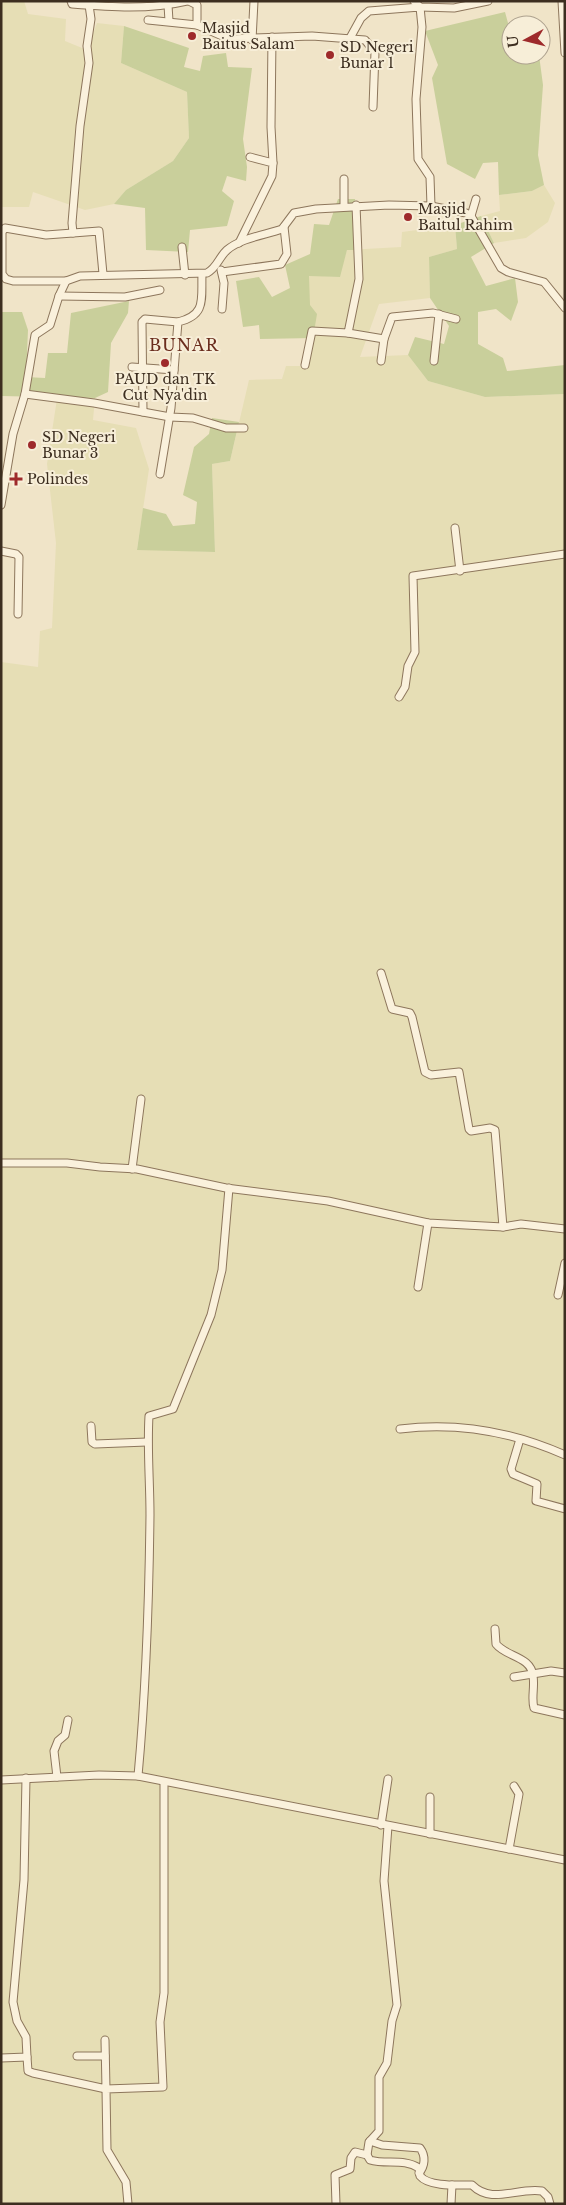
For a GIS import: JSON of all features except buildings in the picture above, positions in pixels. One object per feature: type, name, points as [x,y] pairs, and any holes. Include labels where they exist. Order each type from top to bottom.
[{"type":"street","points":[[71,1],[72,4],[89,5],[168,5],[188,1],[197,5],[197,25]]},
{"type":"street","points":[[252,40],[254,1]]},
{"type":"street","points":[[350,38],[361,18],[369,11],[417,4],[454,8],[488,1]]},
{"type":"street","points":[[562,1],[565,54]]},
{"type":"street","points":[[417,4],[422,27],[416,99],[417,141],[419,161],[430,178],[431,206]]},
{"type":"street","points":[[73,233],[72,214],[80,126],[89,64],[87,46],[91,19],[89,5]]},
{"type":"street","points":[[168,5],[169,22]]},
{"type":"street","points":[[148,20],[197,25],[229,40],[252,40],[272,37],[350,38],[365,40],[375,52],[373,107]]},
{"type":"street","points":[[238,243],[272,176],[272,37]]},
{"type":"street","points":[[250,158],[273,163]]},
{"type":"street","points":[[344,179],[344,206]]},
{"type":"street","points":[[471,216],[476,199]]},
{"type":"street","points":[[348,333],[359,279],[356,205]]},
{"type":"street","points":[[222,272],[281,264],[287,254],[284,227],[290,217],[299,211],[356,205],[431,206],[466,213],[471,216],[501,268],[508,272],[544,282],[565,308]]},
{"type":"street","points":[[103,274],[99,231],[46,236],[5,228],[2,232],[2,274],[6,279],[13,281],[66,281],[80,276],[103,274],[202,274],[213,270],[227,250],[238,243],[284,227]]},
{"type":"street","points":[[182,247],[185,275]]},
{"type":"street","points":[[218,262],[222,272],[222,309]]},
{"type":"street","points":[[143,412],[143,320],[178,322],[192,319],[197,314],[201,298],[202,274]]},
{"type":"street","points":[[1,505],[4,479],[25,394],[35,335],[50,325],[66,281]]},
{"type":"street","points":[[59,296],[124,297],[160,290]]},
{"type":"street","points":[[434,361],[439,314]]},
{"type":"street","points":[[381,362],[384,339],[392,316],[439,314],[456,318]]},
{"type":"street","points":[[160,474],[170,417],[178,322]]},
{"type":"street","points":[[305,365],[312,331],[348,333],[384,339]]},
{"type":"street","points":[[132,367],[174,370]]},
{"type":"street","points":[[25,394],[94,402],[170,417],[193,418],[214,425],[244,428]]},
{"type":"street","points":[[455,528],[460,571]]},
{"type":"street","points":[[1,551],[16,554],[19,557],[18,614]]},
{"type":"street","points":[[399,697],[405,687],[408,666],[415,655],[412,578],[415,576],[460,571],[565,554]]},
{"type":"street","points":[[381,973],[392,1009],[410,1013],[412,1017],[425,1072],[431,1074],[459,1072],[469,1129],[471,1131],[493,1128],[495,1130],[503,1227]]},
{"type":"street","points":[[132,1169],[141,1100]]},
{"type":"street","points":[[1,1163],[67,1163],[132,1169],[229,1188],[328,1201],[428,1223],[503,1227],[521,1224],[565,1229]]},
{"type":"street","points":[[138,1776],[146,1685],[150,1501],[147,1442],[149,1416],[173,1409],[211,1315],[222,1270],[229,1188]]},
{"type":"street","points":[[418,1287],[428,1223]]},
{"type":"street","points":[[558,1295],[565,1264]]},
{"type":"street","points":[[400,1428],[429,1425],[481,1430],[520,1439],[565,1455]]},
{"type":"street","points":[[91,1426],[92,1442],[95,1444],[147,1442]]},
{"type":"street","points":[[520,1439],[512,1469],[513,1474],[537,1484],[536,1501],[565,1509]]},
{"type":"street","points":[[495,1629],[494,1639],[498,1648],[526,1662],[533,1674],[534,1708],[565,1715]]},
{"type":"street","points":[[514,1677],[551,1671],[565,1672]]},
{"type":"street","points":[[57,1777],[54,1751],[58,1741],[65,1735],[68,1720]]},
{"type":"street","points":[[1,1780],[138,1776],[565,1860]]},
{"type":"street","points":[[26,1778],[24,1880],[13,2002],[17,2021],[26,2036],[28,2070],[33,2073],[106,2089],[163,2087],[160,2022],[164,1993],[164,1782]]},
{"type":"street","points":[[367,2155],[370,2141],[379,2131],[379,2077],[387,2063],[392,2021],[397,2005],[384,1881],[384,1825],[388,1780]]},
{"type":"street","points":[[509,1849],[519,1794],[514,1786]]},
{"type":"street","points":[[430,1796],[430,1834]]},
{"type":"street","points":[[105,2040],[107,2150],[126,2182],[128,2204]]},
{"type":"street","points":[[77,2056],[105,2056]]},
{"type":"street","points":[[1,2058],[27,2057]]},
{"type":"street","points":[[370,2141],[382,2145],[420,2148],[424,2162],[423,2168],[419,2172]]},
{"type":"street","points":[[336,2204],[335,2175],[350,2169],[351,2158],[355,2152],[367,2155],[370,2160],[380,2162],[406,2162],[419,2168],[419,2172],[424,2180],[452,2185],[472,2185],[480,2192],[490,2196],[529,2190],[542,2191],[548,2197],[550,2204]]},
{"type":"street","points":[[452,2185],[452,2204]]},
{"type":"shaded area","points":[[1,1],[24,1],[28,14],[66,19],[65,41],[87,50],[97,23],[124,26],[121,63],[187,92],[189,138],[173,161],[126,190],[114,204],[85,210],[33,192],[29,207],[1,207]]},
{"type":"shaded area","points":[[544,185],[555,203],[548,222],[526,238],[494,243],[481,216],[500,211],[499,195],[532,191]]},
{"type":"shaded area","points":[[455,225],[457,249],[429,257],[430,298],[379,304],[360,357],[408,355],[428,381],[485,397],[565,394],[565,2204],[1,2204],[1,662],[38,667],[40,631],[52,628],[56,543],[47,464],[57,399],[95,398],[93,420],[136,428],[149,469],[137,549],[215,552],[212,464],[230,461],[249,380],[282,379],[286,366],[308,366],[309,275],[339,277],[347,250],[401,247],[402,232]]},
{"type":"green space","points":[[505,12],[506,15],[501,15],[501,65],[540,65],[543,85],[538,155],[544,185],[532,191],[499,195],[498,162],[483,163],[475,179],[447,164],[432,78],[438,65],[425,31]]},
{"type":"green space","points":[[124,26],[189,48],[184,67],[200,71],[203,56],[226,53],[228,67],[252,68],[243,139],[247,167],[246,181],[227,176],[222,191],[234,201],[227,226],[190,230],[188,252],[146,250],[145,208],[114,204],[126,190],[173,161],[189,138],[187,92],[121,63]]},
{"type":"green space","points":[[338,199],[355,199],[359,250],[347,250],[340,277],[309,276],[310,305],[317,314],[313,338],[260,339],[259,325],[243,327],[236,281],[259,277],[272,297],[290,288],[285,265],[310,254],[314,224],[329,225]]},
{"type":"green space","points":[[481,216],[494,243],[471,257],[486,286],[515,278],[518,302],[511,321],[496,309],[478,312],[478,344],[503,358],[507,371],[565,365],[565,394],[485,397],[428,381],[408,355],[415,337],[444,344],[449,326],[430,298],[429,257],[457,249],[455,225]]},
{"type":"green space","points":[[129,301],[128,313],[111,343],[108,392],[95,398],[1,396],[1,312],[22,312],[28,330],[26,377],[45,378],[48,353],[67,353],[71,313]]},
{"type":"green space","points":[[212,418],[239,422],[230,461],[212,464],[215,552],[137,550],[143,508],[166,514],[173,526],[195,524],[197,502],[183,495],[194,447],[209,434]]},
{"type":"place","name":"Masjid Baitus Salam","points":[[192,36]]},
{"type":"place","name":"SD Negeri Bunar 1","points":[[330,55]]},
{"type":"place","name":"Masjid Baitul Rahim","points":[[408,217]]},
{"type":"place","name":"PAUD dan TK Cut Nya'din","points":[[165,363]]},
{"type":"place","name":"SD Negeri Bunar 3","points":[[32,445]]},
{"type":"place","name":"Polindes","points":[[16,479]]},
{"type":"district","name":"BUNAR","points":[[184,345]]}]
